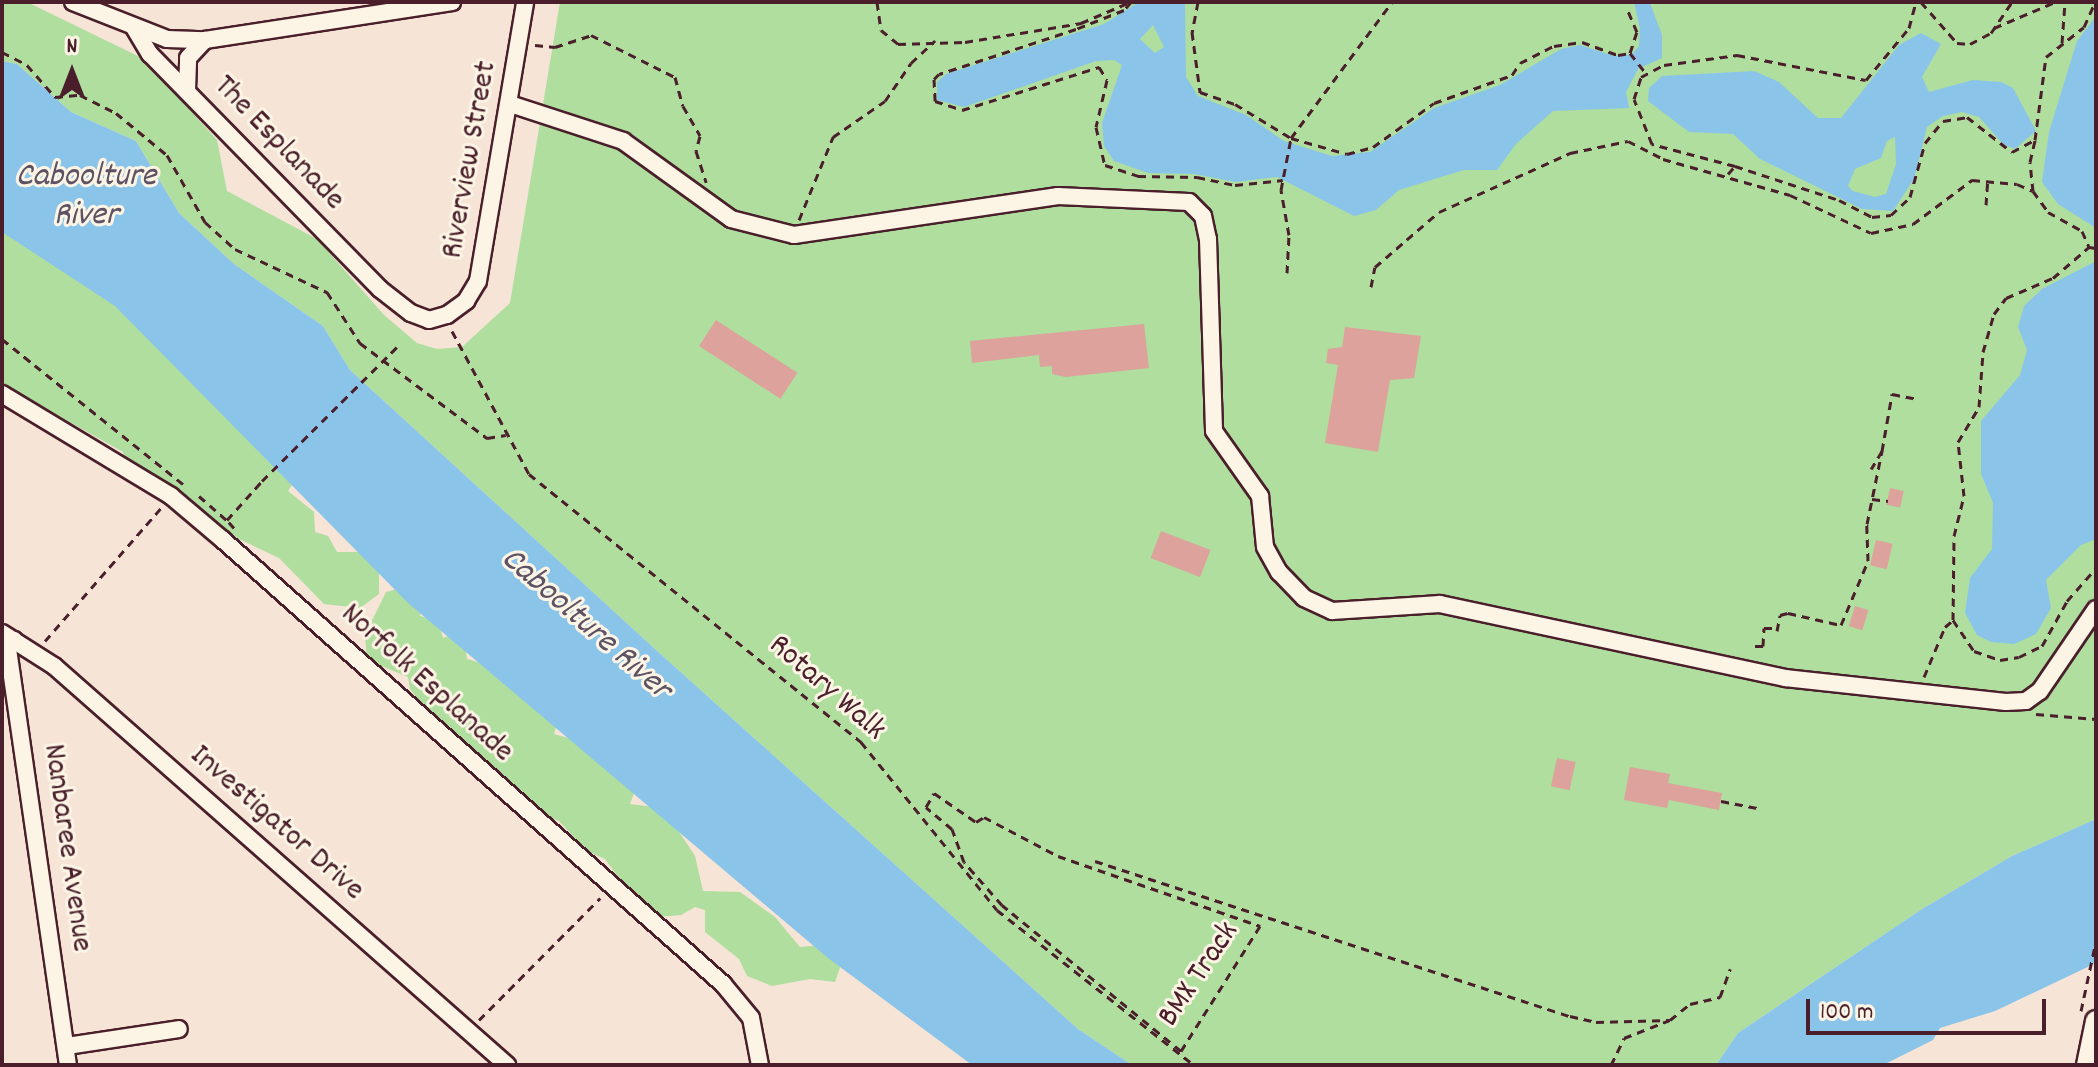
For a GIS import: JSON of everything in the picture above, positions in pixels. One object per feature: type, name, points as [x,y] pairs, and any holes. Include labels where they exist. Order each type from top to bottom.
[{"type":"main road","points":[[2087,1065],[2088,1020]]},
{"type":"street","points":[[73,2],[167,39],[205,40],[452,2]]},
{"type":"street","name":"Riverview Street","points":[[449,323],[478,281],[525,2]]},
{"type":"street","name":"The Esplanade","points":[[133,26],[150,54],[396,303],[429,320],[449,323]]},
{"type":"street","points":[[187,91],[188,58],[205,40]]},
{"type":"street","points":[[510,104],[623,141],[731,219],[794,235],[1058,196],[1166,197],[1195,206],[1208,239],[1214,431],[1260,496],[1265,547],[1279,572],[1319,606],[1349,613],[1440,604],[1785,678],[2026,701],[2055,672],[2096,609]]},
{"type":"street","name":"Norfolk Esplanade","points":[[2,394],[187,508],[732,995],[751,1018],[760,1065]]},
{"type":"street","name":"Investigator Drive","points":[[8,637],[54,666],[507,1065]]},
{"type":"street","name":"Nanbaree Avenue","points":[[8,637],[68,1065]]},
{"type":"street","points":[[67,1046],[179,1029]]},
{"type":"path","points":[[877,2],[881,30],[898,44],[965,42],[1081,23],[1130,2]]},
{"type":"path","points":[[1130,2],[1124,10],[1076,29],[939,74],[934,79],[935,101],[962,110],[1099,67],[1107,80],[1096,127],[1105,165],[1138,176],[1197,177],[1235,185],[1283,180]]},
{"type":"path","points":[[1198,2],[1192,32],[1200,92],[1235,104],[1291,138],[1333,152],[1359,152],[1434,103],[1512,75],[1520,63],[1537,52],[1582,42],[1618,55],[1630,53]]},
{"type":"path","points":[[1287,273],[1290,248],[1283,180],[1291,138],[1392,2]]},
{"type":"path","points":[[2012,2],[1994,28],[1980,41],[1957,43],[1918,2],[1909,28],[1866,80],[1737,55],[1664,65],[1646,73],[1634,99],[1652,144],[1669,153],[1735,166],[1882,218],[1896,212],[1910,197],[1925,143],[1943,121],[1967,117],[2012,152],[2035,140]]},
{"type":"path","points":[[1994,28],[2055,2]]},
{"type":"path","points":[[2062,43],[2065,2]]},
{"type":"path","points":[[2089,247],[2082,231],[2048,212],[2033,191],[2030,162],[2041,71],[2046,57],[2084,27],[2095,2]]},
{"type":"path","points":[[1627,8],[1637,32],[1630,53]]},
{"type":"path","points":[[519,44],[555,47],[591,35],[675,77],[683,106],[700,136],[696,151],[706,182],[696,194]]},
{"type":"path","points":[[794,235],[833,137],[885,101],[911,63],[935,41]]},
{"type":"path","points":[[2,52],[27,65],[55,97],[80,95],[116,113],[167,155],[205,222],[235,249],[327,292],[360,343],[487,438],[506,435]]},
{"type":"path","points":[[1630,53],[1646,73]]},
{"type":"path","points":[[662,68],[667,63]]},
{"type":"path","points":[[1371,287],[1375,267],[1439,212],[1570,153],[1628,141],[1663,159],[1728,174],[1790,195],[1856,228],[1886,234],[1913,224],[1961,186],[1988,178],[2033,191]]},
{"type":"path","points":[[1728,174],[1735,166]]},
{"type":"path","points":[[1986,205],[1988,178]]},
{"type":"path","points":[[2096,248],[2089,247],[2053,278],[2006,298],[1988,330],[1979,407],[1958,442],[1964,496],[1954,536],[1953,620],[1974,651],[2000,660],[2019,657],[2042,646],[2067,601],[2096,568]]},
{"type":"path","name":"Rotary Walk","points":[[449,323],[529,474],[861,742],[997,910],[1194,1065]]},
{"type":"path","points":[[2,339],[186,486]]},
{"type":"path","points":[[227,520],[397,347]]},
{"type":"path","points":[[1755,646],[1763,646],[1764,628],[1777,629],[1780,615],[1788,613],[1841,625],[1871,554],[1872,499],[1892,394],[1918,399]]},
{"type":"path","points":[[1871,469],[1878,450],[1882,451]]},
{"type":"path","points":[[196,495],[235,527],[231,531]]},
{"type":"path","points":[[1872,499],[1888,501]]},
{"type":"path","points":[[45,641],[163,505]]},
{"type":"path","points":[[1918,692],[1945,627],[1953,620]]},
{"type":"path","points":[[2025,716],[2096,719]]},
{"type":"path","name":"BMX Track","points":[[934,793],[951,801],[976,822],[984,817],[1058,856],[1260,926],[1181,1051],[1002,905],[964,862],[952,829],[926,807],[934,793]]},
{"type":"path","points":[[1721,801],[1758,808]]},
{"type":"path","points":[[1095,861],[1570,1016],[1596,1022],[1670,1020]]},
{"type":"path","points":[[468,1031],[611,887]]},
{"type":"path","points":[[2088,1020],[2096,941]]},
{"type":"path","points":[[1611,1065],[1624,1038],[1670,1020],[1690,1004],[1720,997],[1730,969]]},
{"type":"green space","points":[[2,2],[27,2],[144,59],[217,140],[227,191],[317,239],[384,315],[417,343],[437,349],[462,347],[510,303],[560,2],[2096,2],[2096,819],[2012,856],[1922,909],[1738,1033],[1716,1065],[1132,1065],[1078,1029],[655,649],[350,370],[323,326],[234,264],[179,213],[136,141],[71,112],[17,64],[2,61]]},
{"type":"green space","points":[[2,204],[61,235],[146,336],[292,485],[288,491],[314,512],[315,532],[328,536],[337,552],[370,552],[379,566],[379,594],[360,608],[324,604],[279,558],[239,539],[126,462],[123,452],[2,384]]},
{"type":"green space","points":[[408,586],[424,597],[420,616],[438,621],[443,638],[451,635],[465,646],[467,659],[494,667],[560,714],[554,734],[575,740],[636,788],[630,804],[654,807],[672,821],[695,856],[703,891],[740,892],[775,917],[800,947],[834,944],[843,959],[835,982],[810,979],[772,986],[747,976],[739,959],[705,932],[705,910],[695,907],[681,915],[657,917],[636,901],[605,859],[587,851],[559,821],[537,812],[457,742],[431,735],[433,719],[410,689],[408,677],[367,660],[365,635],[386,592]]},
{"type":"water","points":[[1139,2],[1185,2],[1186,77],[1198,96],[1246,115],[1284,141],[1332,156],[1370,152],[1434,108],[1500,85],[1561,49],[1580,45],[1614,56],[1632,54],[1639,46],[1640,29],[1634,2],[1650,3],[1662,35],[1662,58],[1638,69],[1626,92],[1629,108],[1553,111],[1516,144],[1497,170],[1464,170],[1399,190],[1376,210],[1354,216],[1277,177],[1236,182],[1194,174],[1148,173],[1114,161],[1104,146],[1102,123],[1122,65],[1114,60],[1096,61],[964,107],[937,100],[937,82],[946,74],[1104,24]],"holes":[[[1153,25],[1164,47],[1155,53],[1140,39]]]},
{"type":"water","points":[[2096,16],[2096,228],[2058,204],[2042,182],[2049,132],[2077,41]]},
{"type":"water","points":[[1921,33],[1941,44],[1922,77],[1929,92],[1973,80],[2001,82],[2013,88],[2036,131],[2015,149],[2003,144],[1979,117],[1962,112],[1943,116],[1927,127],[1914,179],[1893,211],[1862,209],[1760,159],[1733,134],[1689,132],[1648,101],[1649,88],[1662,76],[1754,71],[1779,82],[1818,118],[1841,118],[1899,45]],"holes":[[[1895,137],[1896,164],[1886,194],[1875,197],[1853,191],[1848,186],[1855,169],[1881,158],[1887,141]]]},
{"type":"water","name":"Caboolture River","points":[[2,61],[17,64],[71,112],[136,141],[179,213],[234,264],[323,326],[350,370],[655,649],[1078,1029],[1132,1065],[972,1065],[828,958],[408,603],[115,306],[2,232]]},
{"type":"water","points":[[2096,261],[2096,539],[2081,545],[2046,580],[2051,608],[2036,634],[2014,644],[1991,642],[1977,635],[1965,613],[1970,578],[1992,549],[1993,503],[1981,474],[1981,421],[2020,375],[2027,350],[2018,327],[2024,306],[2042,289]]},
{"type":"water","points":[[2096,819],[2096,963],[1995,1011],[1940,1028],[1933,1040],[1883,1065],[1716,1065],[1738,1033],[1922,909],[2012,856]]},
{"type":"building","points":[[716,320],[797,373],[780,399],[699,346]]},
{"type":"building","points":[[1144,324],[1149,368],[1066,377],[1052,374],[1052,366],[1040,367],[1039,355],[972,363],[970,341]]},
{"type":"building","points":[[1345,327],[1421,336],[1414,378],[1390,380],[1378,452],[1325,443],[1338,365],[1326,363],[1328,349],[1342,347]]},
{"type":"building","points":[[1890,488],[1904,491],[1900,508],[1886,505]]},
{"type":"building","points":[[1161,531],[1210,550],[1200,577],[1151,558]]},
{"type":"building","points":[[1876,540],[1893,544],[1887,569],[1870,565]]},
{"type":"building","points":[[1855,606],[1868,610],[1862,630],[1849,626]]},
{"type":"building","points":[[1557,758],[1576,762],[1570,790],[1551,786]]},
{"type":"building","points":[[1630,767],[1670,774],[1668,783],[1722,793],[1719,810],[1669,800],[1667,808],[1624,800]]}]
